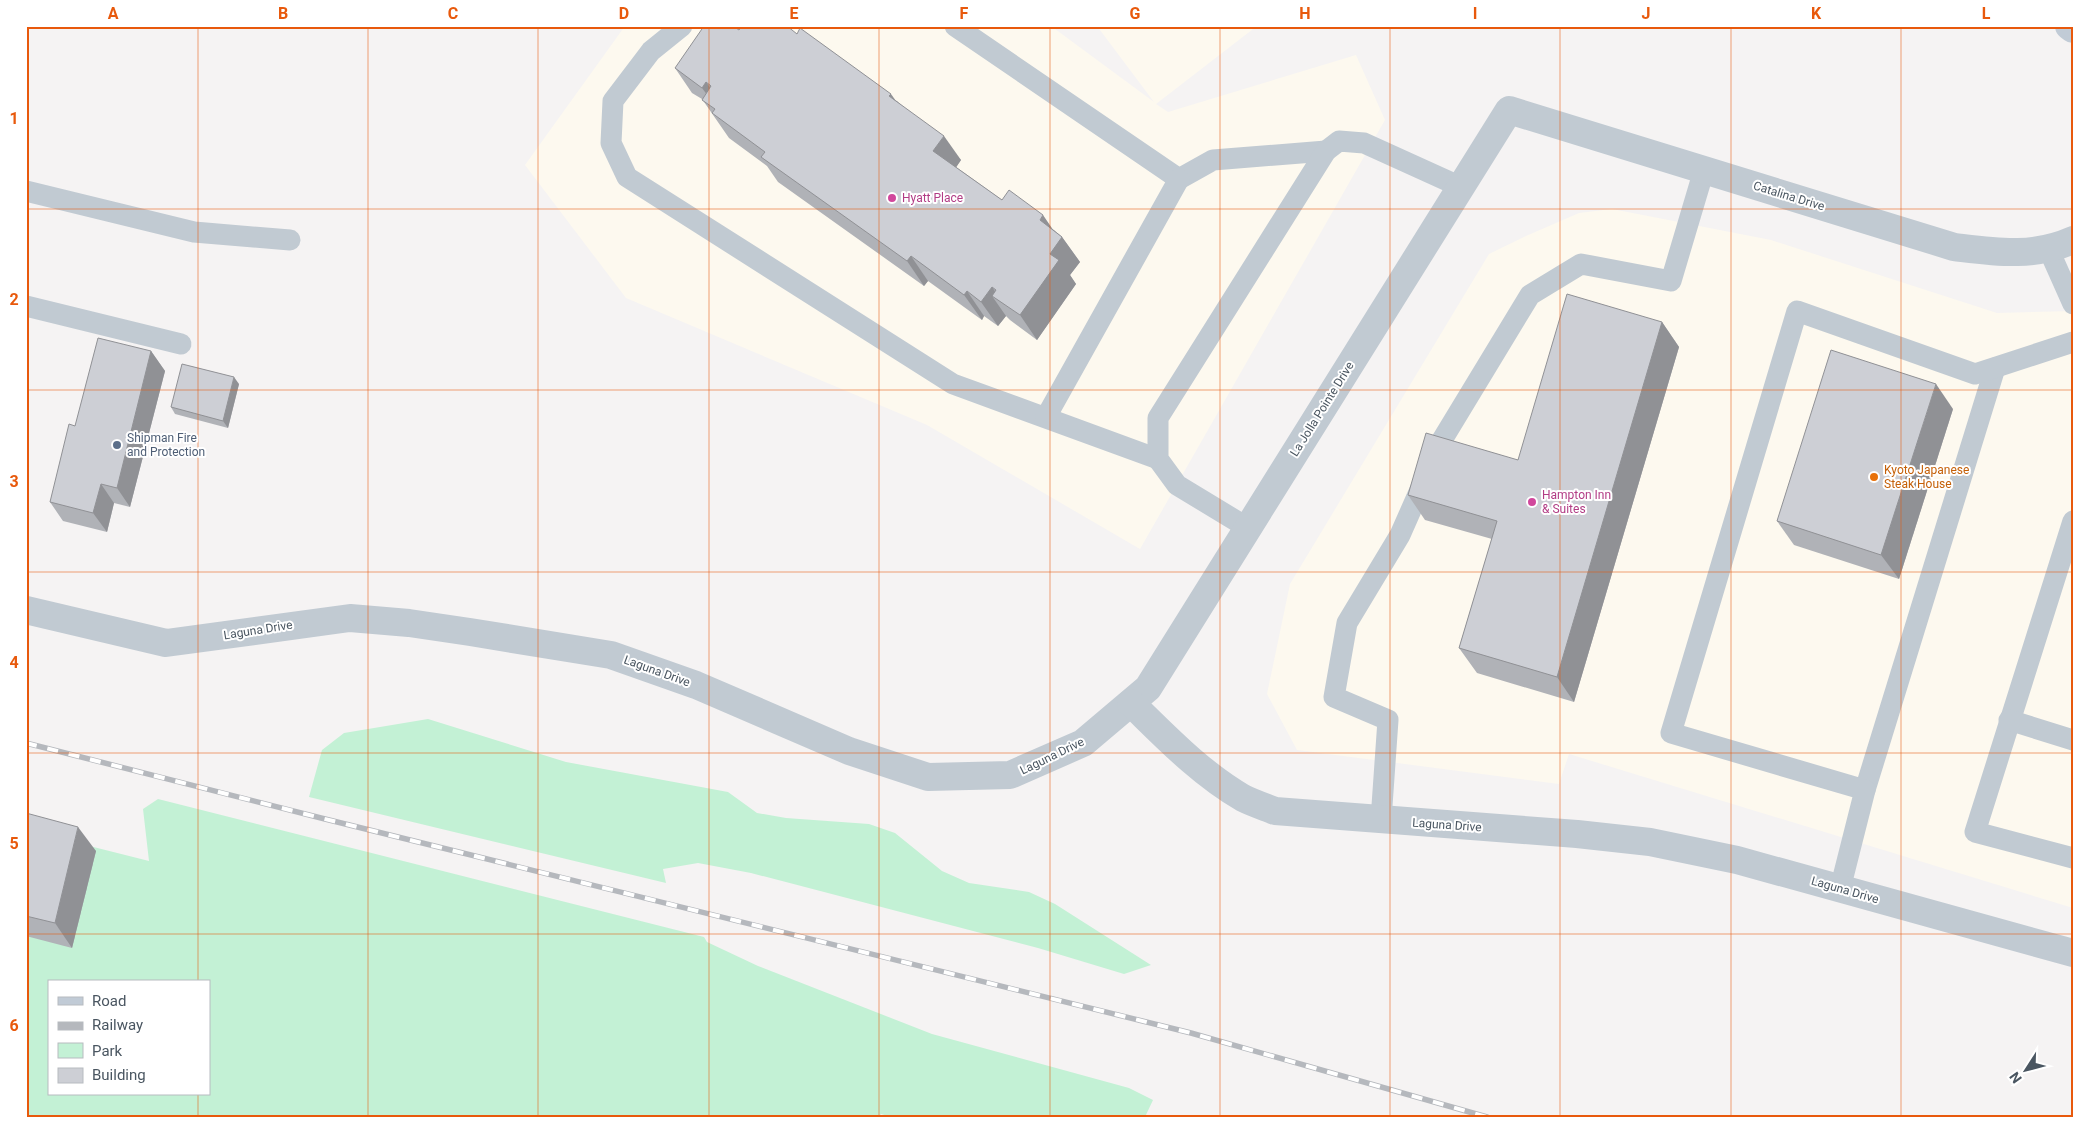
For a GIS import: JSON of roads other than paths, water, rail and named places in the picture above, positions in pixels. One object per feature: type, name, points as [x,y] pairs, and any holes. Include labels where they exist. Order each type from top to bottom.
[{"type":"main road","points":[[2069,26],[2073,29]]},
{"type":"street","name":"Catalina Drive","points":[[1509,110],[1954,247],[2014,254],[2060,244]]},
{"type":"street","name":"La Jolla Pointe Drive","points":[[1131,703],[1148,688],[1509,110]]},
{"type":"street","name":"Laguna Drive","points":[[26,610],[166,643],[350,618],[470,632],[611,655],[696,686],[849,751],[928,777],[1010,775],[1083,743],[1131,703],[1176,748],[1208,774],[1244,798],[1275,811],[1577,834],[1650,842],[1737,860],[2073,953]]},
{"type":"lane","points":[[682,26],[651,51],[613,101],[611,143],[626,177],[953,384],[1158,459],[1177,485],[1248,528]]},
{"type":"lane","points":[[955,26],[1179,179]]},
{"type":"lane","points":[[1158,459],[1158,418],[1326,151],[1339,142],[1364,143],[1461,187]]},
{"type":"lane","points":[[1046,417],[1179,179],[1213,160],[1326,151]]},
{"type":"lane","points":[[1382,820],[1388,720],[1334,697],[1347,623],[1400,535],[1442,440],[1530,295],[1581,264],[1671,281],[1704,170]]},
{"type":"lane","points":[[26,191],[194,232],[290,240]]},
{"type":"lane","points":[[2060,244],[2073,304]]},
{"type":"lane","points":[[26,306],[181,344]]},
{"type":"lane","points":[[1865,790],[1671,734],[1797,311],[1975,374],[2073,342]]},
{"type":"lane","points":[[1840,889],[1865,790],[1995,368]]},
{"type":"lane","points":[[2073,520],[1975,832],[2073,858]]},
{"type":"lane","points":[[2009,720],[2073,740]]},
{"type":"railway","points":[[26,743],[321,818],[1191,1033],[1487,1117]]},
{"type":"place","name":"Hyatt Place","points":[[892,198]]},
{"type":"place","name":"Shipman Fire and Protection","points":[[117,445]]},
{"type":"place","name":"Kyoto Japanese Steak House","points":[[1874,477]]},
{"type":"place","name":"Hampton Inn & Suites","points":[[1532,502]]}]
